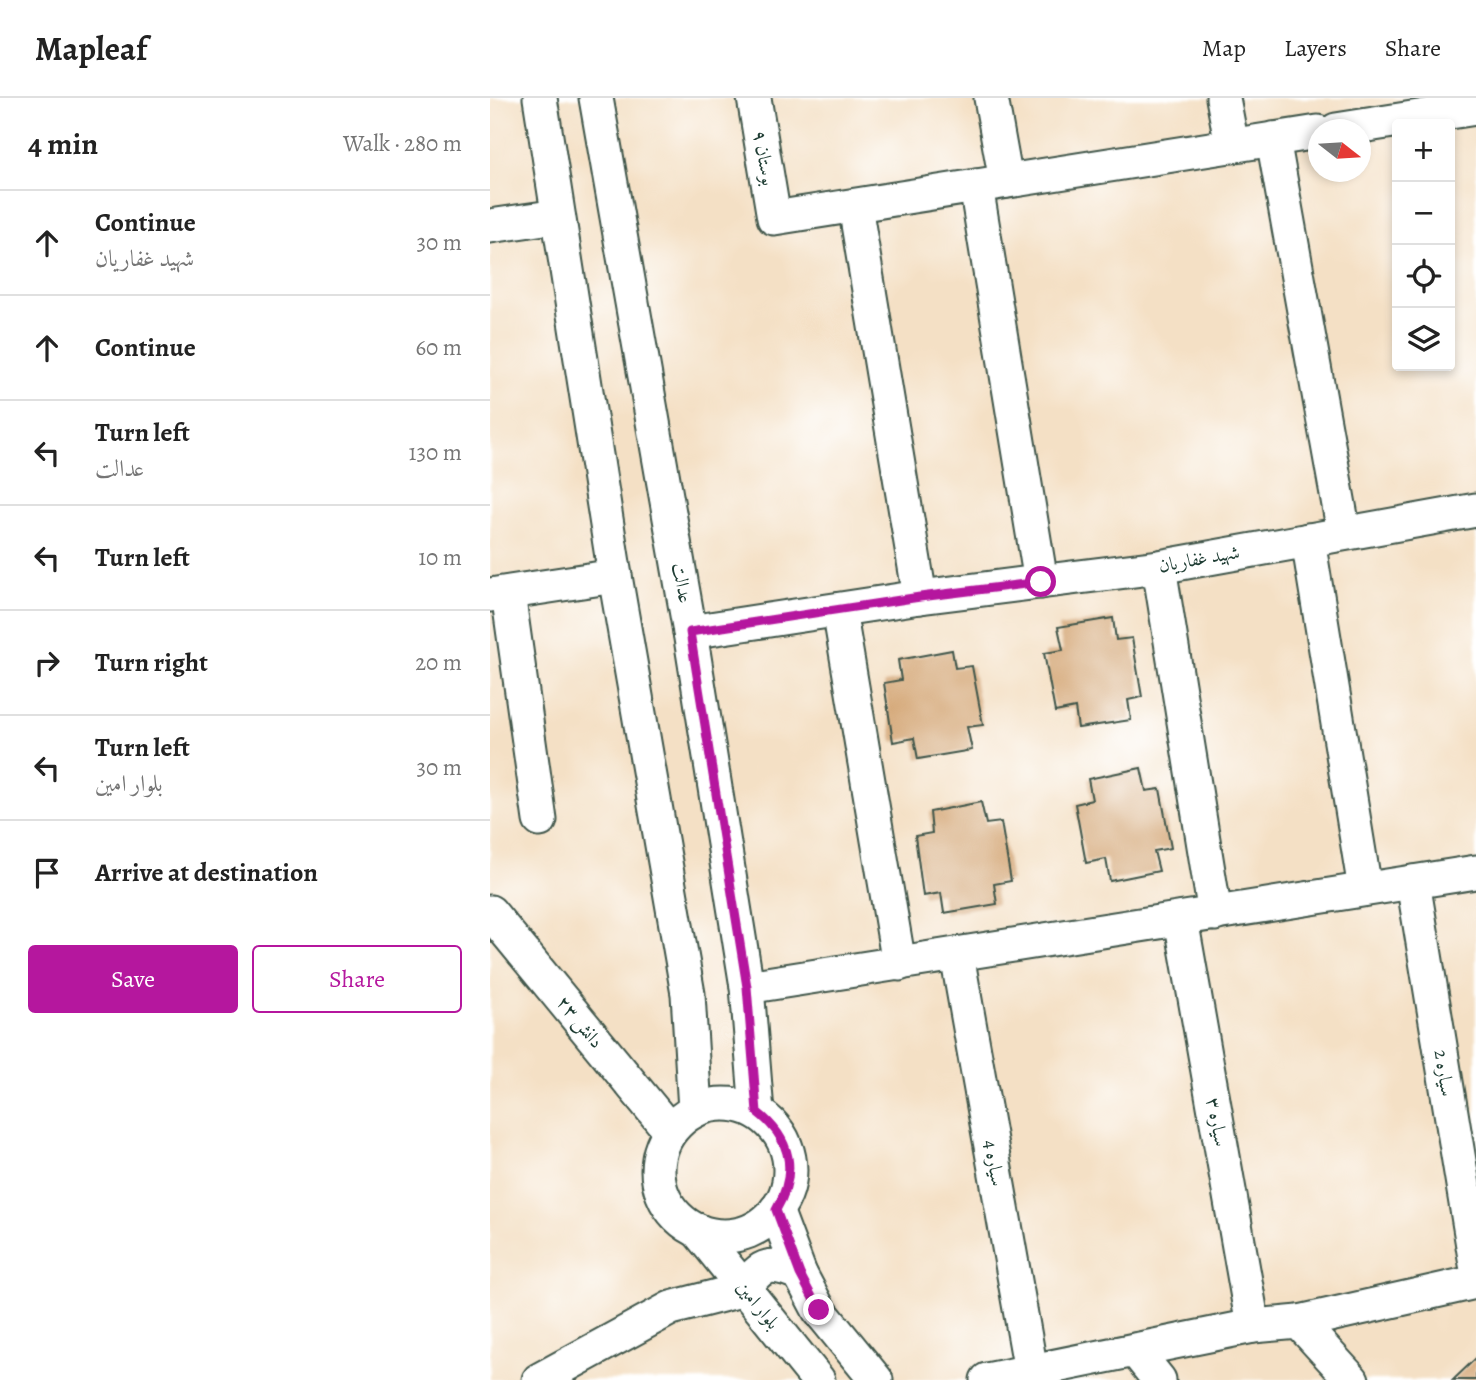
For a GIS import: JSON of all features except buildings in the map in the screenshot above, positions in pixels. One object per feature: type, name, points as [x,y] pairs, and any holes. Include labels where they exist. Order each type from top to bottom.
[{"type":"street","points":[[540,98],[615,576],[688,994],[695,1110]]},
{"type":"street","name":"عدالت","points":[[596,98],[690,632],[747,987],[757,1112]]},
{"type":"street","name":"بوستان ۹","points":[[754,98],[774,218],[855,206]]},
{"type":"street","points":[[991,98],[991,184],[1041,582]]},
{"type":"street","points":[[1223,98],[1232,146]]},
{"type":"street","points":[[1371,123],[1455,106]]},
{"type":"street","points":[[920,597],[855,206],[1308,134]]},
{"type":"street","points":[[1273,139],[1344,533]]},
{"type":"street","points":[[490,226],[558,216]]},
{"type":"street","name":"شهید غفاریان","points":[[690,632],[920,597],[1159,567],[1476,510]]},
{"type":"street","points":[[1308,540],[1365,890]]},
{"type":"street","points":[[1159,567],[1214,914]]},
{"type":"street","points":[[540,820],[499,594],[615,576]]},
{"type":"street","points":[[839,610],[899,964]]},
{"type":"street","points":[[747,987],[1476,872]]},
{"type":"street","name":"سیاره 2","points":[[1413,882],[1476,1264]]},
{"type":"street","name":"دانش ۲۳","points":[[490,912],[670,1131]]},
{"type":"street","name":"سیاره ۳","points":[[1181,919],[1253,1326]]},
{"type":"street","name":"سیاره 4","points":[[957,955],[1031,1371]]},
{"type":"street","points":[[710,1105],[742,1106],[757,1112],[780,1135],[789,1164],[789,1181],[776,1210],[756,1227],[730,1235],[713,1235],[683,1222],[671,1210],[659,1179],[662,1146],[670,1131],[681,1119],[710,1105]]},
{"type":"street","points":[[776,1210],[800,1274],[819,1310],[876,1380]]},
{"type":"street","name":"بلوار امین","points":[[697,1230],[818,1380]]},
{"type":"street","points":[[539,1380],[671,1308],[745,1289],[754,1275],[767,1266],[782,1266],[800,1274]]},
{"type":"street","points":[[987,1380],[1253,1326],[1299,1322],[1476,1282]]},
{"type":"street","points":[[1299,1322],[1352,1380]]},
{"type":"street","points":[[1135,1350],[1159,1380]]},
{"type":"route","points":[[819,1310],[800,1274],[776,1210],[789,1181],[786,1149],[780,1135],[757,1112],[747,987],[690,632],[920,597],[1041,582]]}]
